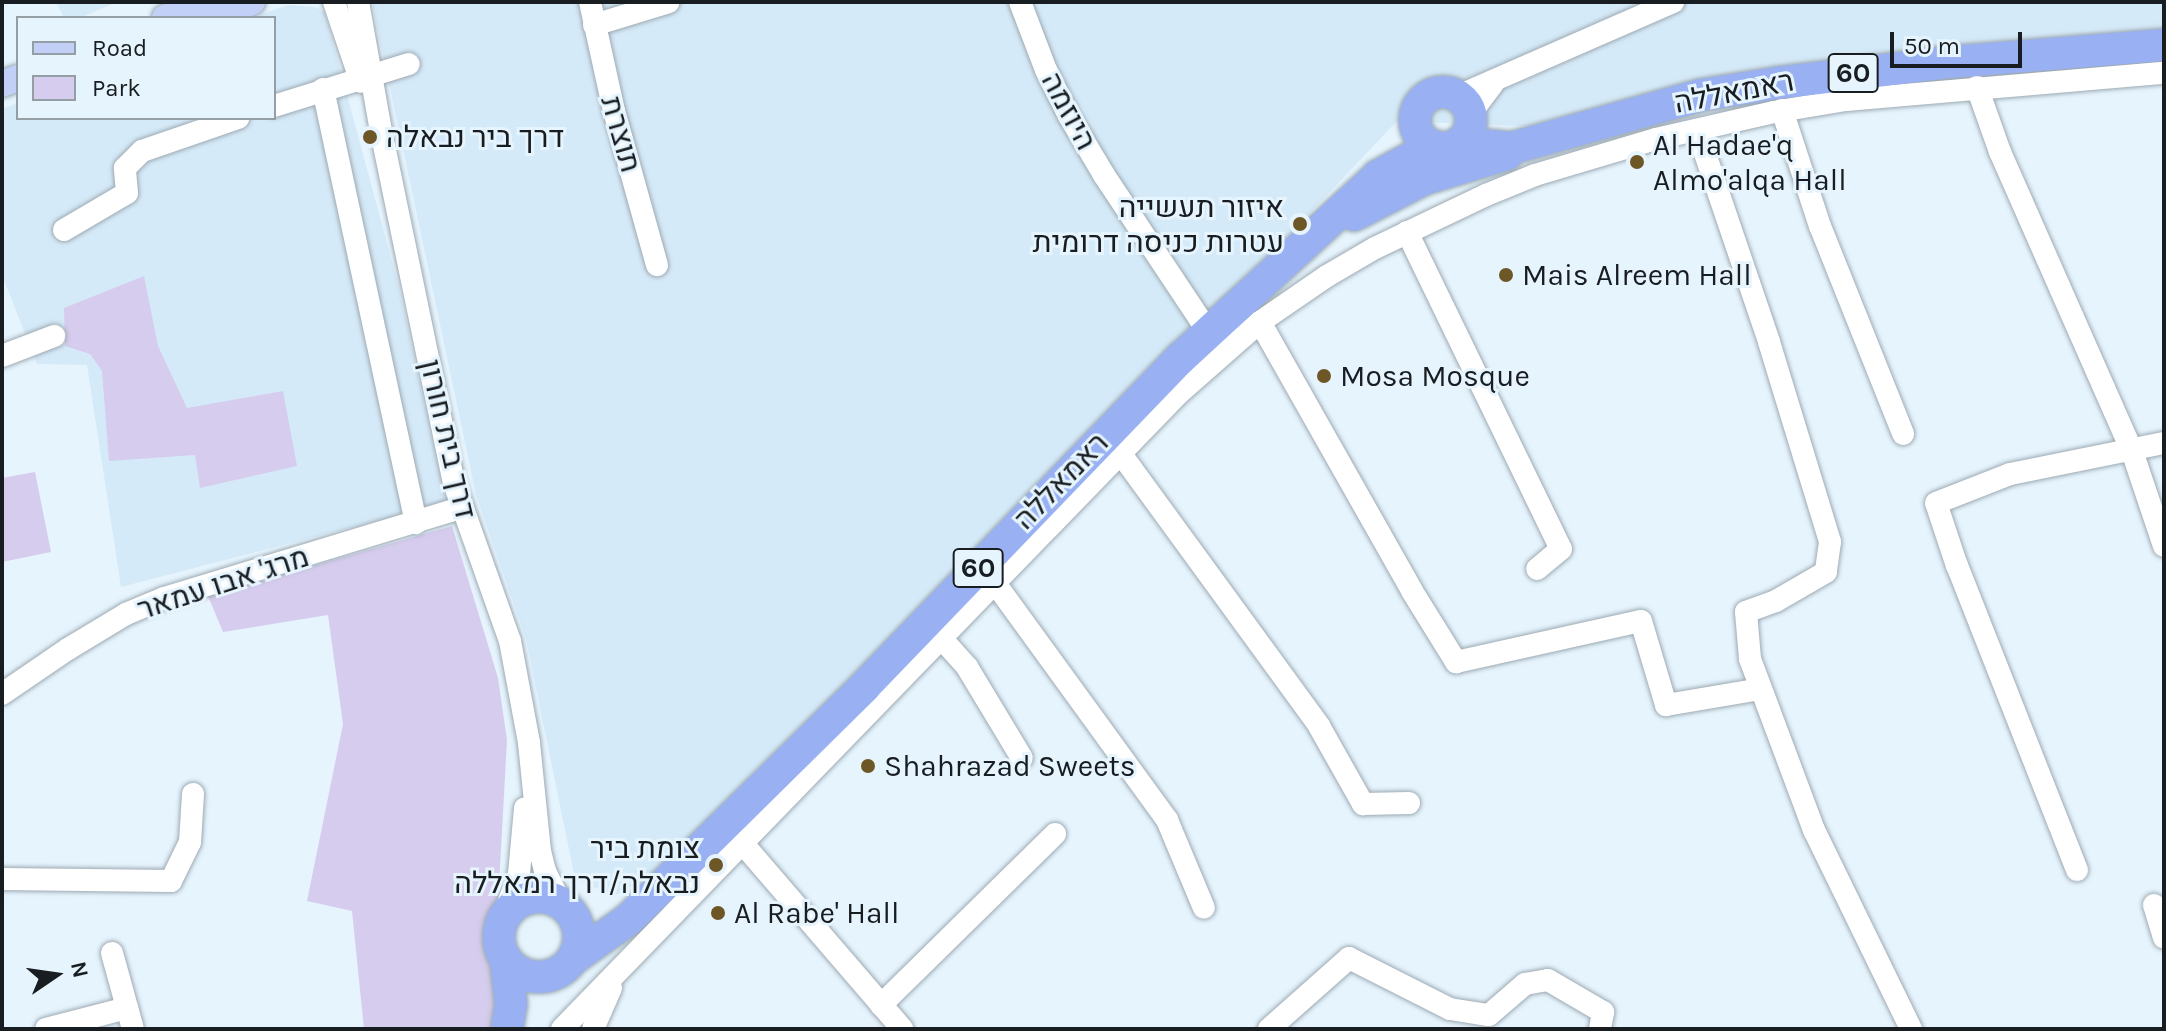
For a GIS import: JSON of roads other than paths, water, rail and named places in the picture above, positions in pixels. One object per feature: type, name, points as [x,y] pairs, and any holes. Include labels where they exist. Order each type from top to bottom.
[{"type":"highway","name":"ראמאללה","points":[[520,1029],[563,966],[629,919],[864,687],[1141,397],[1305,241],[1378,156],[1451,124],[1505,144],[1548,139],[1702,95],[1753,86],[1951,62],[2164,45]]},
{"type":"highway","name":"60","points":[[1305,241],[1424,179],[1548,139]]},
{"type":"highway","name":"60","points":[[502,920],[510,909],[534,896],[564,906]]},
{"type":"highway","name":"ראמאללה","points":[[564,906],[597,914],[612,912],[651,896]]},
{"type":"highway","points":[[506,960],[527,975],[563,966],[579,932],[564,906]]},
{"type":"highway","points":[[502,920],[499,939],[506,960],[511,1004],[507,1029]]},
{"type":"main road","points":[[170,16],[202,2]]},
{"type":"main road","points":[[214,16],[252,2]]},
{"type":"street","points":[[316,2],[335,7]]},
{"type":"street","name":"דרך בית חורון","points":[[358,2],[365,76]]},
{"type":"street","name":"תוצרת","points":[[590,2],[614,111],[657,265]]},
{"type":"street","points":[[594,25],[669,2]]},
{"type":"street","name":"היוזמה","points":[[1020,2],[1046,70],[1069,116],[1104,175],[1209,333]]},
{"type":"street","points":[[1451,124],[1503,77],[1673,2]]},
{"type":"street","name":"דרך בית חורון","points":[[335,7],[365,76],[381,131],[461,508],[510,641],[529,743],[540,851],[545,871],[564,906]]},
{"type":"street","points":[[276,105],[409,64]]},
{"type":"street","points":[[562,1029],[1203,370],[1260,322],[1327,276],[1407,232],[1535,175],[1697,130],[1782,110],[1977,87],[2164,73]]},
{"type":"street","points":[[1977,87],[2000,152],[2132,451],[2164,546]]},
{"type":"street","points":[[323,89],[416,523]]},
{"type":"street","points":[[1782,110],[1820,226],[1903,434]]},
{"type":"street","points":[[64,230],[127,193],[125,168],[142,151],[232,120]]},
{"type":"street","points":[[1697,130],[1769,342],[1830,542],[1826,572],[1776,601],[1746,612],[1750,659],[1814,830],[1911,1029]]},
{"type":"street","points":[[1407,232],[1561,549],[1537,569]]},
{"type":"street","points":[[1260,322],[1412,591],[1456,662],[1641,621],[1666,705],[1761,689]]},
{"type":"street","points":[[2,356],[54,336]]},
{"type":"street","points":[[2077,870],[1963,580],[1936,503],[2010,474],[2164,443]]},
{"type":"street","points":[[1121,454],[1319,726],[1363,804],[1409,803]]},
{"type":"street","name":"מרג' אבו עמאר","points":[[2,694],[126,614],[164,598],[461,508]]},
{"type":"street","points":[[995,583],[1167,820],[1204,908]]},
{"type":"street","points":[[942,639],[967,667],[1022,758]]},
{"type":"street","name":"דרך בית חורון","points":[[502,920],[519,874],[529,743]]},
{"type":"street","points":[[2,879],[171,881],[190,842],[193,794]]},
{"type":"street","points":[[881,1005],[1055,834]]},
{"type":"street","points":[[744,845],[902,1029]]},
{"type":"street","points":[[2154,905],[2164,938]]},
{"type":"street","points":[[46,1029],[130,1018],[112,953]]},
{"type":"street","points":[[1269,1029],[1349,958],[1450,1009],[1489,1015],[1525,984],[1548,980],[1603,1012],[1600,1029]]},
{"type":"street","points":[[593,1029],[625,967]]},
{"type":"place","name":"דרך ביר נבאלה","points":[[370,137]]},
{"type":"place","name":"Al Hadae'q Almo'alqa Hall","points":[[1637,162]]},
{"type":"place","name":"איזור תעשייה עטרות כניסה דרומית","points":[[1300,224]]},
{"type":"place","name":"Mais Alreem Hall","points":[[1506,275]]},
{"type":"place","name":"Mosa Mosque","points":[[1324,376]]},
{"type":"place","name":"Shahrazad Sweets","points":[[868,766]]},
{"type":"place","name":"צומת ביר נבאלה/דרך רמאללה","points":[[716,865]]},
{"type":"place","name":"Al Rabe' Hall","points":[[718,913]]}]
